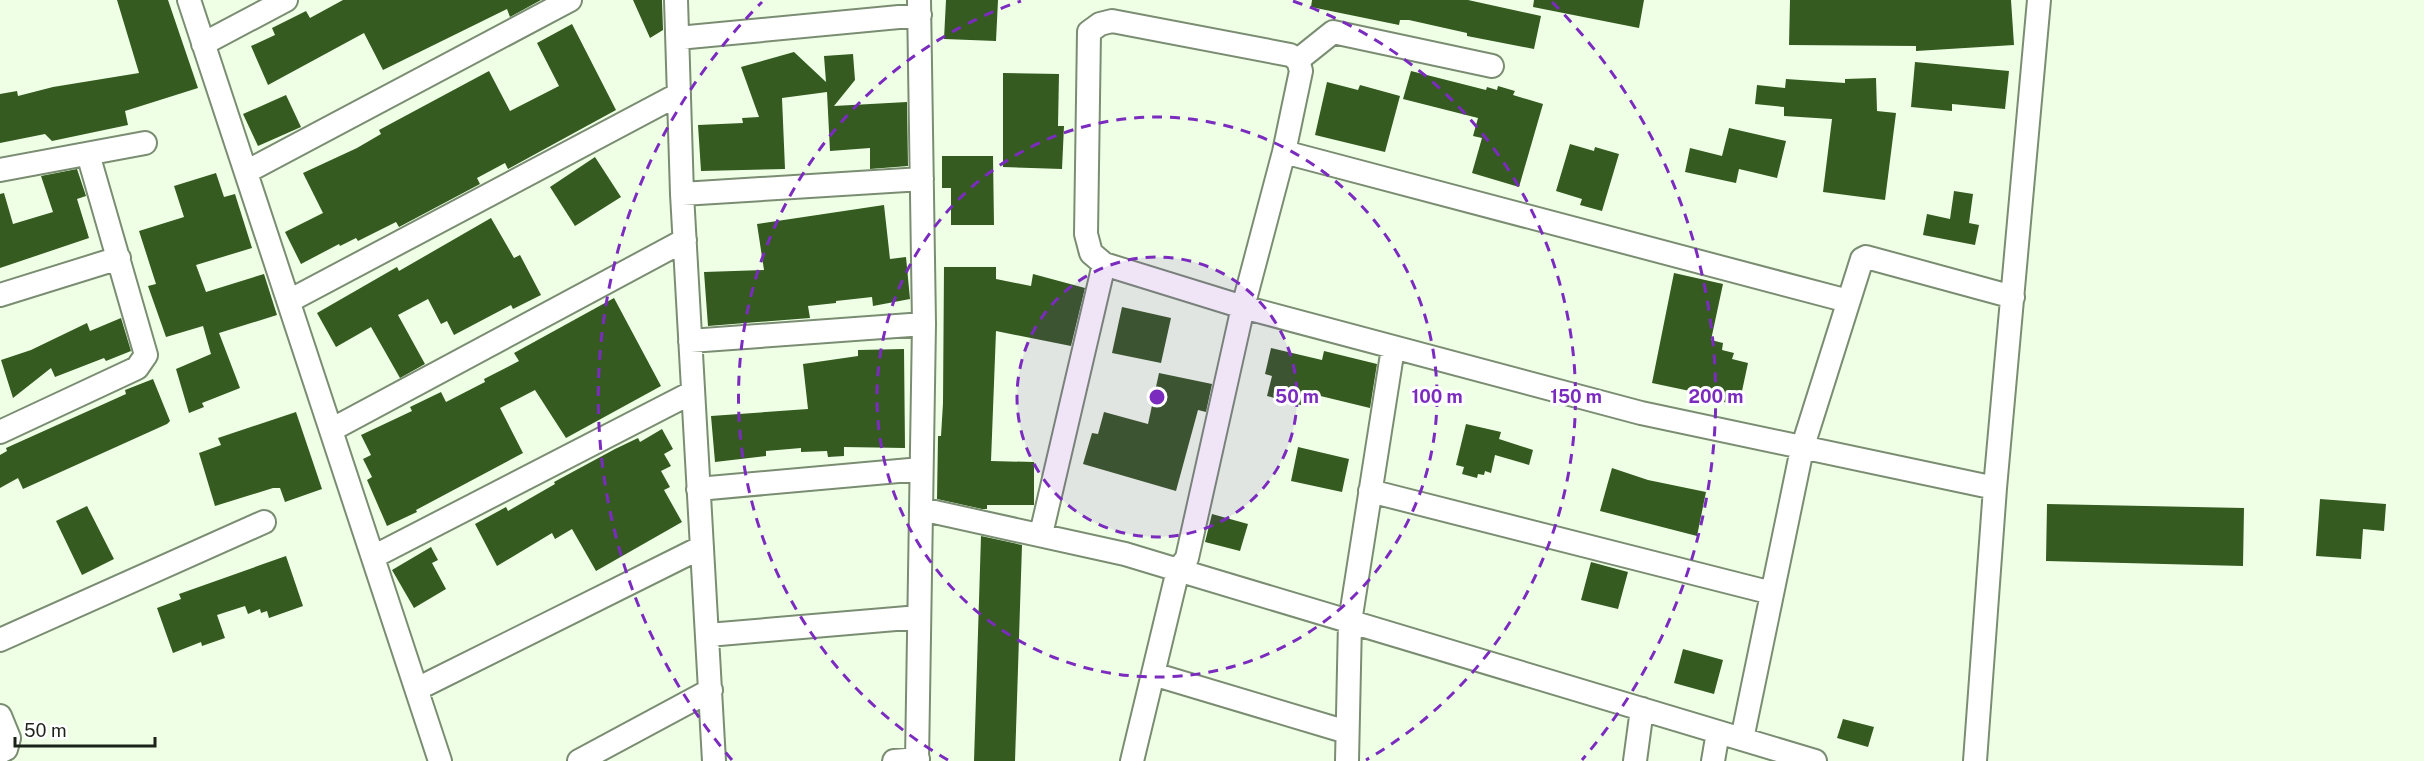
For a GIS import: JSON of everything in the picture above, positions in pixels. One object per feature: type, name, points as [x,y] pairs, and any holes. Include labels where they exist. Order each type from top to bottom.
[{"type":"street","points":[[189,0],[441,761]]},
{"type":"street","points":[[203,44],[286,0]]},
{"type":"street","points":[[246,172],[570,0]]},
{"type":"street","points":[[676,0],[684,240],[714,761]]},
{"type":"street","points":[[1975,761],[1995,488],[2039,0]]},
{"type":"street","points":[[678,38],[919,8],[924,324],[918,760],[894,761]]},
{"type":"street","points":[[1132,761],[1178,570],[1187,558],[1243,307],[1284,152],[1301,71],[1298,60],[1290,55],[1112,21],[1100,24],[1089,32],[1086,234],[1091,253],[1104,264],[1243,307],[1641,413],[1802,449],[1995,488]]},
{"type":"street","points":[[1298,60],[1333,32],[1492,66]]},
{"type":"street","points":[[289,301],[679,94]]},
{"type":"street","points":[[0,170],[146,143]]},
{"type":"street","points":[[1284,152],[1848,301]]},
{"type":"street","points":[[0,432],[137,368],[146,355],[88,154]]},
{"type":"street","points":[[682,194],[922,179]]},
{"type":"street","points":[[331,429],[684,240]]},
{"type":"street","points":[[1742,739],[1802,449],[1859,262],[1866,257],[2013,297]]},
{"type":"street","points":[[0,295],[119,258]]},
{"type":"street","points":[[1041,534],[1104,264]]},
{"type":"street","points":[[690,341],[924,324]]},
{"type":"street","points":[[1347,761],[1350,622],[1393,348]]},
{"type":"street","points":[[373,557],[693,392]]},
{"type":"street","points":[[698,489],[921,469]]},
{"type":"street","points":[[1370,491],[1772,593]]},
{"type":"street","points":[[921,509],[1125,554],[1815,761]]},
{"type":"street","points":[[0,640],[264,522]]},
{"type":"street","points":[[417,689],[702,547]]},
{"type":"street","points":[[708,635],[920,617]]},
{"type":"street","points":[[1153,674],[1347,732]]},
{"type":"street","points":[[579,761],[711,690]]},
{"type":"street","points":[[1635,761],[1642,709]]},
{"type":"street","points":[[0,716],[9,738],[6,750],[0,752]]},
{"type":"street","points":[[1713,761],[1718,732]]},
{"type":"building","points":[[117,0],[168,0],[198,88],[125,111],[128,125],[52,141],[45,134],[0,143],[0,94],[17,91],[18,96],[53,87],[139,73]]},
{"type":"building","points":[[343,0],[541,0],[510,17],[507,9],[383,70],[364,33],[268,85],[251,46],[275,35],[272,28],[306,11],[310,18]]},
{"type":"building","points":[[633,0],[662,0],[663,30],[650,38]]},
{"type":"building","points":[[946,0],[998,0],[996,41],[944,39]]},
{"type":"building","points":[[1312,0],[1468,0],[1541,16],[1534,49],[1467,36],[1467,33],[1409,20],[1400,20],[1399,25],[1311,7]]},
{"type":"building","points":[[1534,0],[1644,0],[1639,28],[1533,7]]},
{"type":"building","points":[[1790,0],[2011,0],[2014,45],[1916,51],[1916,46],[1789,45]]},
{"type":"building","points":[[572,24],[616,110],[508,169],[505,163],[477,178],[480,184],[399,227],[396,222],[358,241],[356,238],[340,246],[339,244],[301,264],[285,232],[323,213],[303,173],[357,148],[381,134],[379,130],[489,71],[510,111],[559,86],[537,43]]},
{"type":"building","points":[[794,52],[826,82],[824,56],[853,54],[855,80],[834,106],[907,102],[908,166],[870,169],[870,148],[830,151],[827,92],[782,98],[785,169],[701,171],[698,125],[743,123],[742,118],[759,117],[741,67]]},
{"type":"building","points":[[1915,62],[2009,71],[2005,109],[1952,104],[1952,111],[1911,107]]},
{"type":"building","points":[[1411,71],[1486,90],[1487,87],[1497,90],[1498,86],[1515,91],[1513,95],[1543,104],[1519,187],[1472,173],[1482,138],[1473,136],[1478,118],[1403,99]]},
{"type":"building","points":[[1003,73],[1059,74],[1058,126],[1064,126],[1062,169],[1003,167]]},
{"type":"building","points":[[1876,78],[1877,111],[1896,113],[1885,200],[1823,192],[1832,119],[1784,116],[1784,107],[1755,104],[1757,85],[1785,88],[1786,79],[1845,83],[1845,79]]},
{"type":"building","points":[[1327,82],[1358,90],[1360,85],[1400,96],[1385,152],[1315,135]]},
{"type":"building","points":[[286,95],[301,127],[258,146],[243,114]]},
{"type":"building","points":[[1729,128],[1786,141],[1777,178],[1739,169],[1736,183],[1685,172],[1690,148],[1722,156]]},
{"type":"building","points":[[1570,144],[1594,151],[1595,147],[1619,154],[1602,211],[1580,205],[1582,199],[1556,191]]},
{"type":"building","points":[[942,156],[993,156],[994,225],[951,225],[951,188],[942,188]]},
{"type":"building","points":[[595,157],[621,197],[575,226],[550,187]]},
{"type":"building","points":[[77,169],[86,196],[77,199],[89,238],[0,268],[0,194],[4,193],[13,224],[53,212],[41,176]]},
{"type":"building","points":[[216,173],[224,197],[235,194],[252,248],[196,265],[206,292],[264,274],[277,315],[219,333],[240,388],[202,403],[204,407],[189,413],[176,369],[211,354],[203,326],[166,337],[148,286],[156,284],[139,231],[184,217],[174,186]]},
{"type":"building","points":[[1954,191],[1973,194],[1969,223],[1979,225],[1975,245],[1923,235],[1927,214],[1950,219]]},
{"type":"building","points":[[884,205],[890,259],[906,257],[910,299],[873,306],[872,297],[836,301],[836,303],[808,306],[810,318],[708,326],[704,272],[764,270],[757,224]]},
{"type":"building","points":[[491,218],[514,258],[520,255],[541,295],[513,309],[511,305],[454,335],[447,321],[441,324],[428,299],[398,315],[425,364],[400,378],[371,327],[336,347],[317,313],[397,267],[399,271]]},
{"type":"building","points":[[944,267],[996,267],[996,279],[1031,286],[1033,274],[1085,288],[1071,346],[996,331],[991,461],[1034,462],[1034,505],[987,505],[987,509],[982,509],[937,499],[938,436],[941,436],[943,403]]},
{"type":"building","points":[[1674,273],[1723,284],[1711,340],[1723,343],[1722,350],[1734,353],[1732,359],[1748,363],[1739,405],[1703,398],[1704,394],[1652,383]]},
{"type":"building","points":[[614,298],[661,386],[566,438],[535,390],[500,408],[523,453],[416,510],[417,512],[387,526],[367,480],[372,477],[363,459],[371,455],[361,435],[412,411],[410,407],[441,392],[446,402],[485,382],[484,379],[519,361],[514,353]]},
{"type":"building","points":[[1122,307],[1171,318],[1161,363],[1112,353]]},
{"type":"building","points":[[121,318],[131,351],[106,361],[104,358],[55,377],[51,368],[13,398],[1,360],[31,350],[87,323],[90,331]]},
{"type":"building","points":[[1271,348],[1322,360],[1324,351],[1377,364],[1370,408],[1304,392],[1301,405],[1267,396],[1272,376],[1265,374]]},
{"type":"building","points":[[904,349],[905,448],[844,447],[844,456],[828,457],[827,451],[801,452],[801,448],[766,451],[766,456],[715,462],[711,416],[808,409],[803,364],[858,356],[858,350]]},
{"type":"building","points":[[1159,373],[1212,384],[1206,412],[1198,410],[1176,491],[1083,464],[1092,433],[1098,434],[1104,412],[1148,424]]},
{"type":"building","points":[[153,379],[170,421],[167,424],[23,489],[18,478],[0,488],[0,455],[7,451],[6,448],[126,394],[125,390]]},
{"type":"building","points":[[296,412],[322,489],[285,502],[280,488],[273,488],[215,506],[199,453],[221,445],[218,438]]},
{"type":"building","points":[[1466,424],[1501,432],[1499,439],[1533,450],[1529,465],[1495,455],[1491,473],[1485,471],[1484,475],[1478,474],[1477,478],[1462,474],[1464,467],[1456,465]]},
{"type":"building","points":[[662,429],[673,449],[664,454],[671,466],[661,471],[670,487],[664,490],[682,522],[596,571],[572,529],[555,539],[552,533],[497,566],[475,524],[506,507],[508,511],[555,484],[554,482],[615,449],[638,438],[640,442]]},
{"type":"building","points":[[1298,447],[1349,459],[1342,492],[1291,481]]},
{"type":"building","points":[[1612,468],[1648,480],[1706,492],[1697,536],[1600,511]]},
{"type":"building","points":[[2320,499],[2386,504],[2384,531],[2363,529],[2361,559],[2316,556]]},
{"type":"building","points":[[2047,504],[2244,508],[2243,566],[2046,561]]},
{"type":"building","points":[[87,506],[114,559],[82,575],[56,521]]},
{"type":"building","points":[[1212,514],[1248,524],[1240,551],[1205,542]]},
{"type":"building","points":[[981,536],[1022,545],[1015,761],[974,761]]},
{"type":"building","points":[[431,547],[438,560],[432,563],[446,589],[414,608],[392,570]]},
{"type":"building","points":[[286,556],[303,606],[269,618],[267,611],[261,613],[260,609],[248,614],[245,606],[217,615],[225,638],[202,646],[201,642],[173,653],[157,608],[181,599],[179,594]]},
{"type":"building","points":[[1591,562],[1628,572],[1618,609],[1581,600]]},
{"type":"building","points":[[1683,649],[1723,660],[1714,694],[1674,683]]},
{"type":"building","points":[[1843,719],[1874,727],[1868,747],[1837,738]]}]
